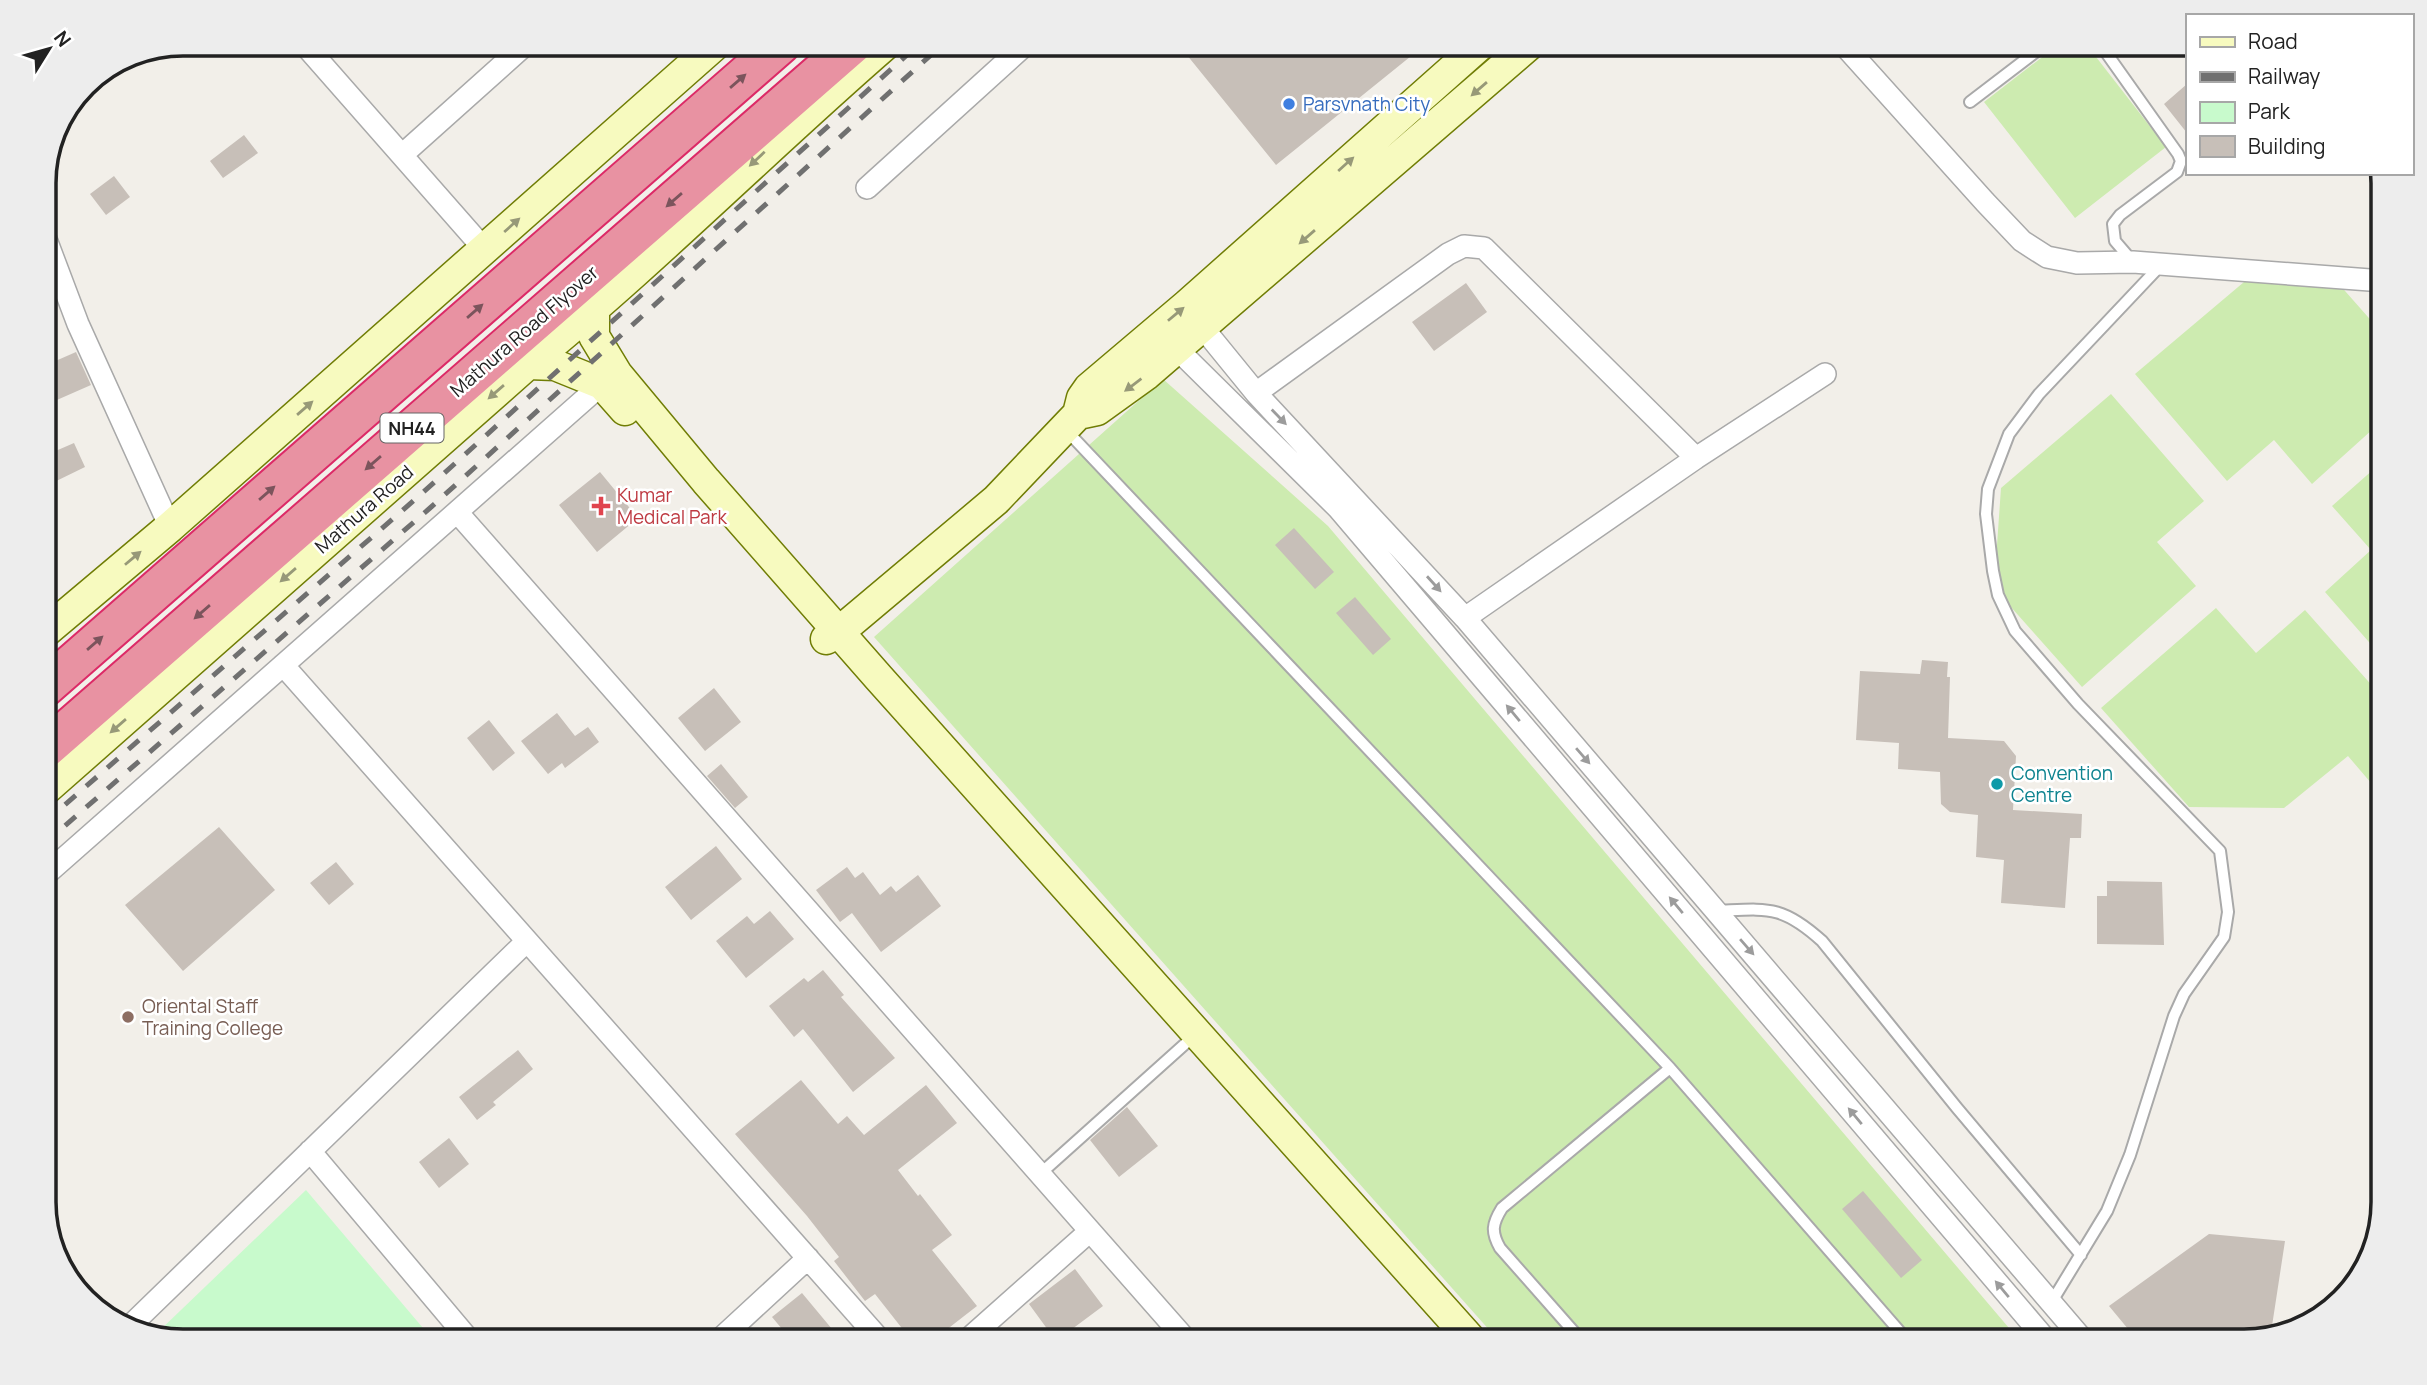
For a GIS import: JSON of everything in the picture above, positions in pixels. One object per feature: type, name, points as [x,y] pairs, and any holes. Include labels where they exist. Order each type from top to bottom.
[{"type":"highway","name":"NH44","points":[[56,678],[767,56]]},
{"type":"highway","name":"Mathura Road Flyover","points":[[56,740],[794,110],[841,56]]},
{"type":"street","points":[[314,56],[485,250]]},
{"type":"street","points":[[401,155],[512,56]]},
{"type":"street","points":[[56,624],[170,527],[703,56]]},
{"type":"street","name":"Mathura Road","points":[[56,779],[528,364],[594,310],[794,110],[869,56]]},
{"type":"street","points":[[867,188],[1013,56]]},
{"type":"street","points":[[832,636],[996,500],[1020,478],[1071,421],[1089,388],[1467,56]]},
{"type":"street","points":[[1071,421],[1109,403],[1203,328],[1516,56]]},
{"type":"street","points":[[1854,56],[2022,241],[2047,257],[2077,262],[2133,262],[2371,280]]},
{"type":"street","points":[[1256,393],[1448,254],[1464,246],[1484,248],[1696,458]]},
{"type":"street","points":[[56,266],[78,324],[170,527]]},
{"type":"street","points":[[594,310],[594,336],[617,374],[832,636],[1185,1044],[1440,1329]]},
{"type":"street","points":[[1203,328],[1256,393],[1465,618],[2074,1329]]},
{"type":"street","points":[[1177,349],[1338,509],[2037,1329]]},
{"type":"street","points":[[528,364],[555,365],[602,384],[1461,1329]]},
{"type":"street","points":[[1465,618],[1696,458],[1825,374]]},
{"type":"street","points":[[56,865],[602,384]]},
{"type":"street","points":[[457,512],[1176,1329]]},
{"type":"street","points":[[284,665],[870,1329]]},
{"type":"street","points":[[137,1320],[527,941]]},
{"type":"street","points":[[310,1151],[460,1329]]},
{"type":"street","points":[[979,1329],[1090,1231]]},
{"type":"street","points":[[731,1329],[807,1258]]},
{"type":"lane","points":[[1970,102],[2030,56]]},
{"type":"lane","points":[[2109,56],[2178,154],[2180,161],[2177,172],[2120,215],[2113,224],[2115,241],[2133,262]]},
{"type":"lane","points":[[2051,1303],[2107,1211],[2130,1155],[2179,1005],[2224,937],[2228,912],[2223,861],[2213,841],[2179,810],[2078,704],[2015,631],[1998,595],[1993,571],[1986,514],[1988,489],[2009,435],[2039,394],[2162,264]]},
{"type":"lane","points":[[1071,421],[1670,1068],[1898,1329]]},
{"type":"lane","points":[[1716,911],[1779,912],[1808,928],[1822,941],[1957,1108],[2081,1255]]},
{"type":"lane","points":[[1040,1174],[1185,1044]]},
{"type":"lane","points":[[1571,1329],[1500,1248],[1493,1235],[1493,1222],[1502,1208],[1670,1068]]},
{"type":"green space","points":[[2043,56],[2095,56],[2166,147],[2075,218],[1984,102]]},
{"type":"green space","points":[[2244,282],[2338,283],[2371,320],[2371,431],[2312,484],[2274,440],[2227,481],[2135,374]]},
{"type":"green space","points":[[1163,379],[1328,526],[2010,1329],[1488,1329],[874,637]]},
{"type":"green space","points":[[2111,394],[2204,501],[2157,542],[2196,586],[2082,687],[1994,588],[2001,488]]},
{"type":"green space","points":[[2371,472],[2371,550],[2332,506]]},
{"type":"green space","points":[[2371,550],[2371,644],[2325,592]]},
{"type":"green space","points":[[2216,608],[2256,653],[2305,610],[2371,684],[2371,783],[2348,756],[2284,808],[2189,807],[2101,708]]},
{"type":"green space","points":[[306,1190],[424,1329],[183,1329],[163,1327]]},
{"type":"building","name":"Parsvnath City","points":[[1188,56],[1411,56],[1276,165]]},
{"type":"building","points":[[2186,85],[2186,132],[2164,104]]},
{"type":"building","points":[[244,135],[258,153],[223,178],[210,161]]},
{"type":"building","points":[[114,176],[130,197],[106,215],[90,194]]},
{"type":"building","points":[[1466,283],[1487,312],[1434,351],[1412,322]]},
{"type":"building","points":[[76,352],[91,385],[56,400],[56,361]]},
{"type":"building","points":[[74,443],[85,467],[56,481],[56,451]]},
{"type":"building","points":[[600,472],[638,518],[597,552],[559,505]]},
{"type":"building","points":[[1294,528],[1334,572],[1315,589],[1275,545]]},
{"type":"building","points":[[1355,597],[1391,639],[1373,655],[1336,613]]},
{"type":"building","name":"Convention Centre","points":[[1922,660],[1948,662],[1948,738],[2004,741],[2016,756],[2013,810],[2082,814],[2081,838],[2070,838],[2065,908],[2001,903],[2004,860],[1976,857],[1978,815],[1950,812],[1941,804],[1940,772],[1898,769],[1899,743],[1856,740],[1860,671],[1920,674]]},
{"type":"building","points":[[714,688],[741,722],[705,751],[678,718]]},
{"type":"building","points":[[557,713],[575,736],[588,727],[599,742],[565,768],[562,763],[548,774],[521,741]]},
{"type":"building","points":[[489,720],[515,753],[493,771],[467,738]]},
{"type":"building","points":[[721,764],[748,797],[735,808],[707,776]]},
{"type":"building","points":[[219,827],[275,890],[183,971],[125,905]]},
{"type":"building","points":[[716,846],[742,879],[691,920],[665,887]]},
{"type":"building","points":[[336,862],[354,884],[329,905],[310,883]]},
{"type":"building","points":[[847,867],[855,878],[863,872],[880,895],[891,886],[896,892],[918,875],[941,906],[881,952],[852,913],[840,922],[816,890]]},
{"type":"building","points":[[2107,881],[2162,882],[2164,945],[2097,944],[2097,896],[2107,896]]},
{"type":"building","points":[[770,911],[794,939],[746,978],[716,941],[747,916],[754,924]]},
{"type":"building","points":[[823,970],[844,995],[841,997],[895,1058],[853,1092],[803,1029],[794,1037],[769,1006],[804,978],[808,982]]},
{"type":"building","points":[[518,1050],[533,1069],[493,1102],[496,1105],[477,1120],[459,1097]]},
{"type":"building","points":[[801,1080],[838,1124],[847,1116],[864,1135],[926,1085],[957,1123],[898,1170],[952,1235],[932,1250],[977,1306],[947,1329],[903,1329],[875,1294],[865,1301],[834,1261],[839,1257],[735,1134]]},
{"type":"building","points":[[1127,1107],[1158,1146],[1119,1177],[1090,1140]]},
{"type":"building","points":[[449,1138],[469,1164],[439,1188],[419,1162]]},
{"type":"building","points":[[1863,1191],[1922,1260],[1901,1278],[1842,1209]]},
{"type":"building","points":[[2209,1234],[2285,1241],[2272,1326],[2244,1329],[2128,1329],[2109,1306]]},
{"type":"building","points":[[1075,1269],[1103,1306],[1072,1329],[1047,1329],[1029,1304]]},
{"type":"building","points":[[802,1293],[832,1329],[782,1329],[772,1317]]},
{"type":"railway","points":[[56,813],[419,496],[906,56]]},
{"type":"railway","points":[[56,834],[430,508],[930,56]]},
{"type":"place","name":"Parsvnath City","points":[[1289,104]]},
{"type":"place","name":"Kumar Medical Park","points":[[601,506]]},
{"type":"place","name":"Convention Centre","points":[[1997,784]]},
{"type":"place","name":"Oriental Staff Training College","points":[[128,1017]]}]
